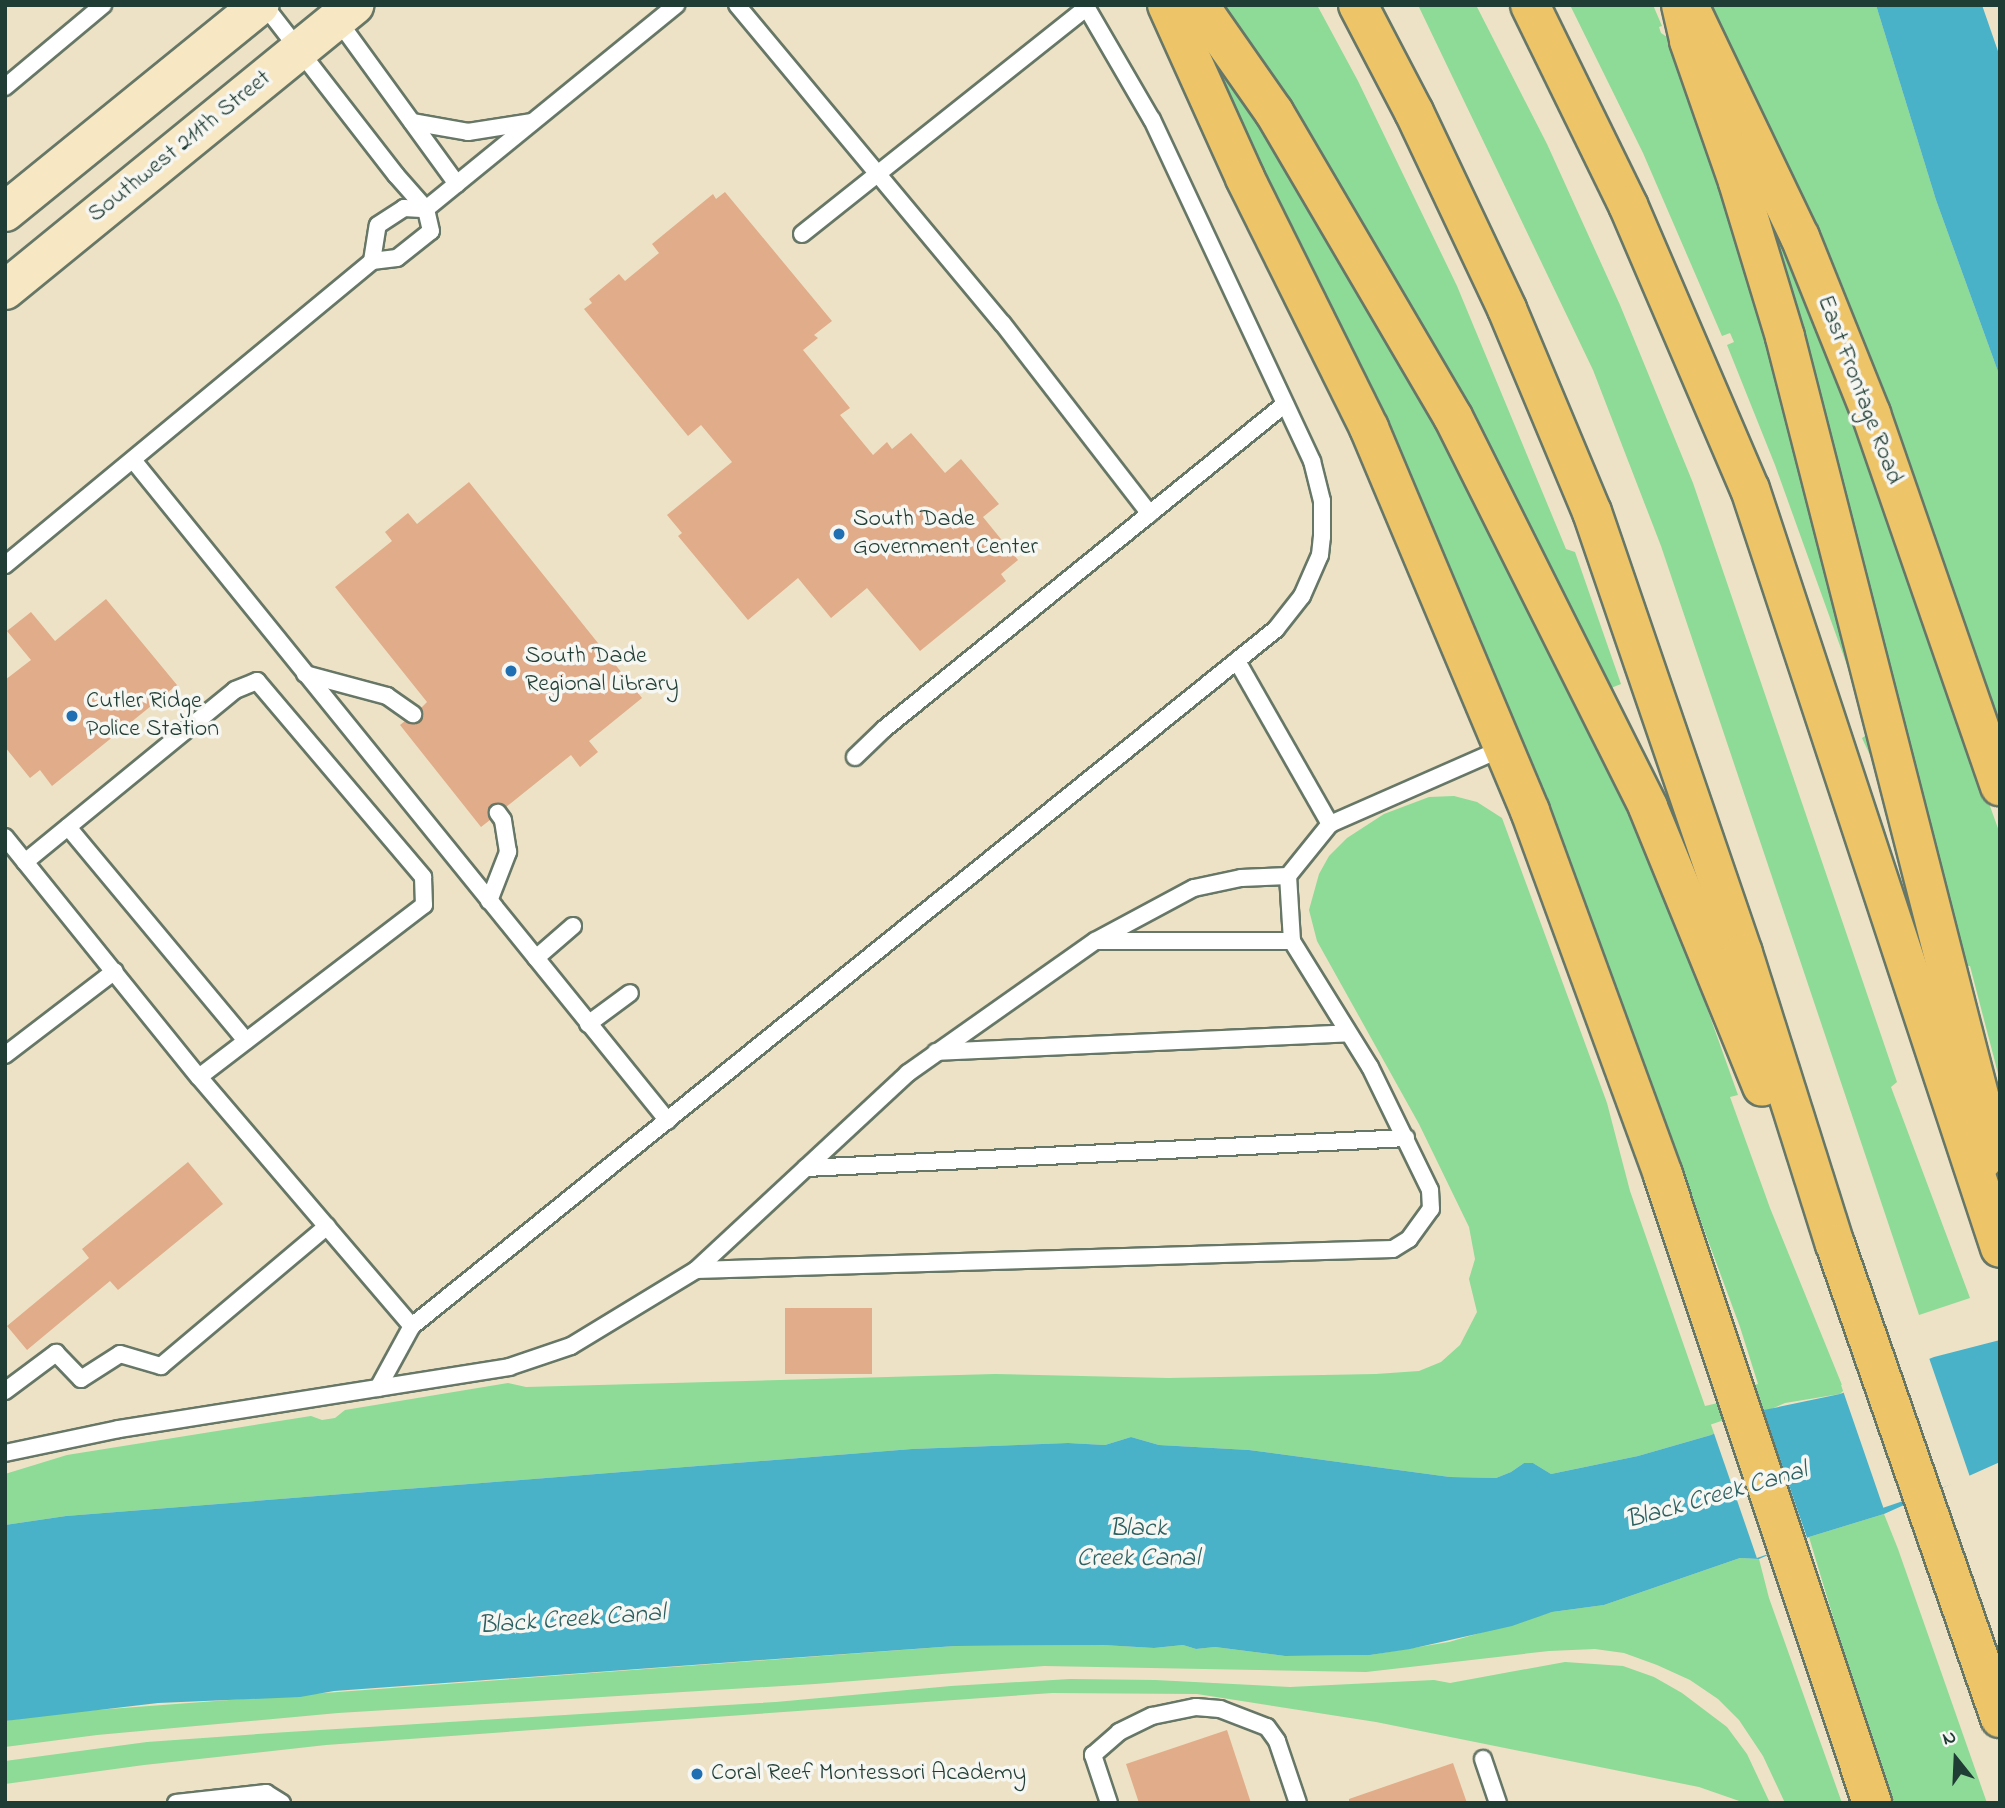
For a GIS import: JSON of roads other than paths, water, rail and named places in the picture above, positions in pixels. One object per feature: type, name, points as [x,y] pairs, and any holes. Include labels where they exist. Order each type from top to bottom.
[{"type":"main road","points":[[5,212],[262,5]]},
{"type":"main road","points":[[1140,5],[1245,178]]},
{"type":"main road","points":[[1167,5],[1245,178],[1369,428],[1505,747],[1606,1012],[1872,1803]]},
{"type":"main road","points":[[1199,5],[1281,124],[1453,416],[1504,514],[1648,807],[1753,1068],[1835,1244]]},
{"type":"main road","points":[[1358,5],[1414,112],[1507,309],[1592,512],[1743,953],[1835,1244],[2000,1718]]},
{"type":"main road","points":[[1530,5],[1628,205],[1750,489],[2000,1248]]},
{"type":"main road","points":[[1681,5],[1689,41],[1738,182],[1786,337],[1961,1020],[1987,1126],[1980,1187]]},
{"type":"main road","name":"East Frontage Road","points":[[1689,5],[1800,237],[1871,414],[2000,786]]},
{"type":"main road","name":"Southwest 211th Street","points":[[5,290],[299,51],[339,10]]},
{"type":"lane","points":[[5,86],[103,5]]},
{"type":"lane","points":[[5,565],[372,261],[397,258],[431,231],[426,209],[262,5]]},
{"type":"lane","points":[[372,261],[378,225],[404,208],[426,209],[676,5]]},
{"type":"lane","points":[[737,5],[1003,324],[1150,513]]},
{"type":"lane","points":[[378,1388],[412,1326],[1237,661],[1291,612],[1303,596],[1320,555],[1323,519],[1319,484],[1285,404],[1152,120],[1086,7],[802,234]]},
{"type":"lane","points":[[339,10],[412,122],[457,184]]},
{"type":"lane","points":[[412,122],[468,132],[534,121]]},
{"type":"lane","points":[[855,757],[884,729],[1285,404]]},
{"type":"lane","points":[[133,460],[667,1121]]},
{"type":"lane","points":[[1237,661],[1330,824]]},
{"type":"lane","points":[[305,674],[387,696],[413,714]]},
{"type":"lane","points":[[16,859],[68,827],[235,690],[257,681],[424,877],[424,905],[199,1077]]},
{"type":"lane","points":[[696,1270],[1393,1249],[1409,1239],[1431,1209],[1430,1190],[1406,1138],[1348,1033],[1292,941],[1288,876],[1330,824],[1505,747]]},
{"type":"lane","points":[[489,901],[508,852],[503,820],[498,813]]},
{"type":"lane","points":[[68,827],[246,1041]]},
{"type":"lane","points":[[5,837],[16,859],[115,971],[199,1077],[412,1326]]},
{"type":"lane","points":[[7,1449],[509,1367],[571,1346],[696,1270],[908,1073],[1095,941],[1194,888],[1241,878],[1288,876]]},
{"type":"lane","points":[[536,958],[573,926]]},
{"type":"lane","points":[[1095,941],[1292,941]]},
{"type":"lane","points":[[5,1055],[115,971]]},
{"type":"lane","points":[[588,1024],[630,993]]},
{"type":"lane","points":[[936,1052],[1348,1033]]},
{"type":"lane","points":[[806,1168],[1406,1138]]},
{"type":"lane","points":[[5,1391],[56,1353],[81,1379],[120,1354],[161,1366],[327,1226]]},
{"type":"lane","points":[[1109,1803],[1093,1755],[1119,1732],[1152,1716],[1196,1707],[1220,1709],[1267,1727],[1277,1741],[1298,1803]]},
{"type":"lane","points":[[1483,1759],[1498,1803]]},
{"type":"lane","points":[[176,1803],[266,1793],[282,1803]]},
{"type":"water","points":[[1876,5],[1982,5],[2000,57],[2000,377],[1936,200]]},
{"type":"water","name":"Black Creek Canal","points":[[2000,1340],[2000,1462],[1884,1514],[1809,1537],[1759,1559],[1740,1558],[1604,1605],[1552,1612],[1512,1626],[1410,1649],[1370,1655],[1285,1656],[1215,1647],[1196,1649],[1183,1645],[1154,1648],[1103,1645],[955,1646],[334,1691],[300,1697],[158,1703],[5,1721],[5,1525],[66,1516],[912,1449],[1068,1443],[1105,1445],[1131,1437],[1159,1445],[1249,1450],[1450,1477],[1496,1478],[1524,1463],[1533,1463],[1551,1474],[1638,1456],[1711,1435],[1764,1410],[1840,1394],[1934,1357]]},
{"type":"place","name":"South Dade Government Center","points":[[839,534]]},
{"type":"place","name":"South Dade Regional Library","points":[[511,671]]},
{"type":"place","name":"Cutler Ridge Police Station","points":[[72,716]]},
{"type":"place","name":"Coral Reef Montessori Academy","points":[[697,1774]]}]
